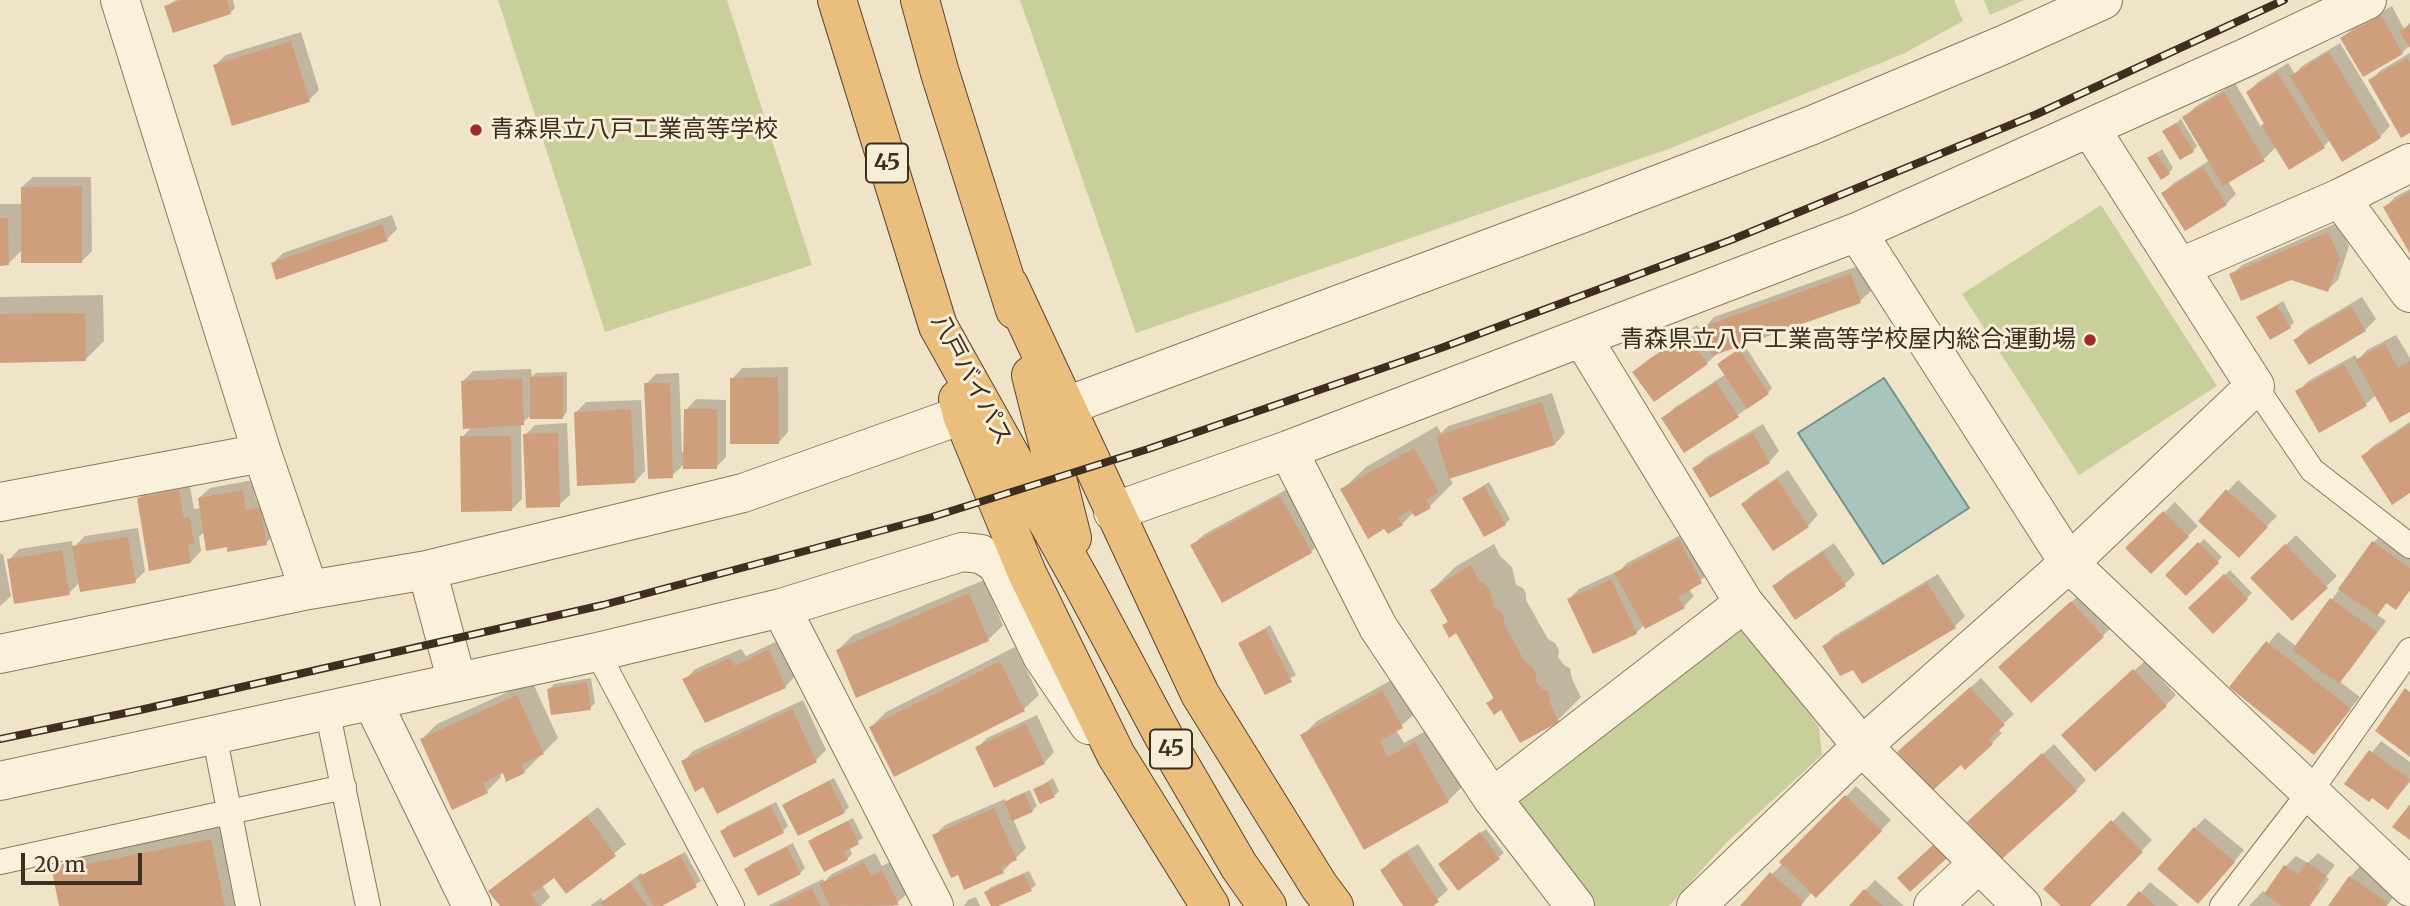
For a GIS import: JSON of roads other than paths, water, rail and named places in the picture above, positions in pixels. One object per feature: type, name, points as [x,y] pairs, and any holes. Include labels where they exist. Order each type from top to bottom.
[{"type":"highway","name":"八戸バイパス","points":[[837,0],[938,327],[1171,748],[1239,866],[1266,906]]},
{"type":"highway","name":"八戸バイパス","points":[[920,0],[940,73],[1009,285],[1084,587]]},
{"type":"highway","points":[[1009,285],[1112,512],[1200,694],[1334,906]]},
{"type":"highway","points":[[938,327],[962,415],[1027,573],[1116,755],[1210,906]]},
{"type":"street","points":[[120,0],[262,453],[309,590]]},
{"type":"street","points":[[1064,407],[1810,126],[2003,46],[2102,0]]},
{"type":"street","points":[[1112,512],[1288,450],[1857,232],[2367,0]]},
{"type":"street","points":[[1696,906],[1862,746],[2069,563],[2255,386],[2090,128]]},
{"type":"street","points":[[2181,267],[2340,198],[2410,163]]},
{"type":"street","points":[[2340,198],[2410,293]]},
{"type":"street","points":[[1857,232],[2069,563],[2410,887]]},
{"type":"street","points":[[1583,339],[1744,603],[1862,746],[2022,906]]},
{"type":"street","points":[[0,654],[309,590],[427,570],[743,493],[962,415]]},
{"type":"street","points":[[1288,450],[1378,627],[1492,798],[1575,906]]},
{"type":"street","points":[[0,502],[262,453]]},
{"type":"street","points":[[0,781],[597,652],[781,608],[961,552],[981,554],[997,564],[1042,656],[1082,718],[1116,755]]},
{"type":"street","points":[[427,570],[457,682]]},
{"type":"street","points":[[1492,798],[1744,603]]},
{"type":"street","points":[[781,608],[934,906]]},
{"type":"street","points":[[372,701],[472,906]]},
{"type":"street","points":[[1933,906],[1979,863]]},
{"type":"street","points":[[2403,906],[2410,897]]},
{"type":"lane","points":[[2255,386],[2312,470],[2410,546]]},
{"type":"lane","points":[[2222,906],[2309,793],[2410,650]]},
{"type":"lane","points":[[597,652],[732,906]]},
{"type":"lane","points":[[327,710],[368,906]]},
{"type":"lane","points":[[214,734],[248,906]]},
{"type":"lane","points":[[0,862],[344,787]]},
{"type":"water","points":[[1884,378],[1969,508],[1883,564],[1798,433]]},
{"type":"railway","points":[[0,739],[603,605],[932,517],[1148,449],[1441,348],[1731,240],[2037,114],[2284,0]]},
{"type":"place","name":"青森県立八戸工業高等学校","points":[[476,130]]},
{"type":"place","name":"青森県立八戸工業高等学校屋内総合運動場","points":[[2090,340]]}]
